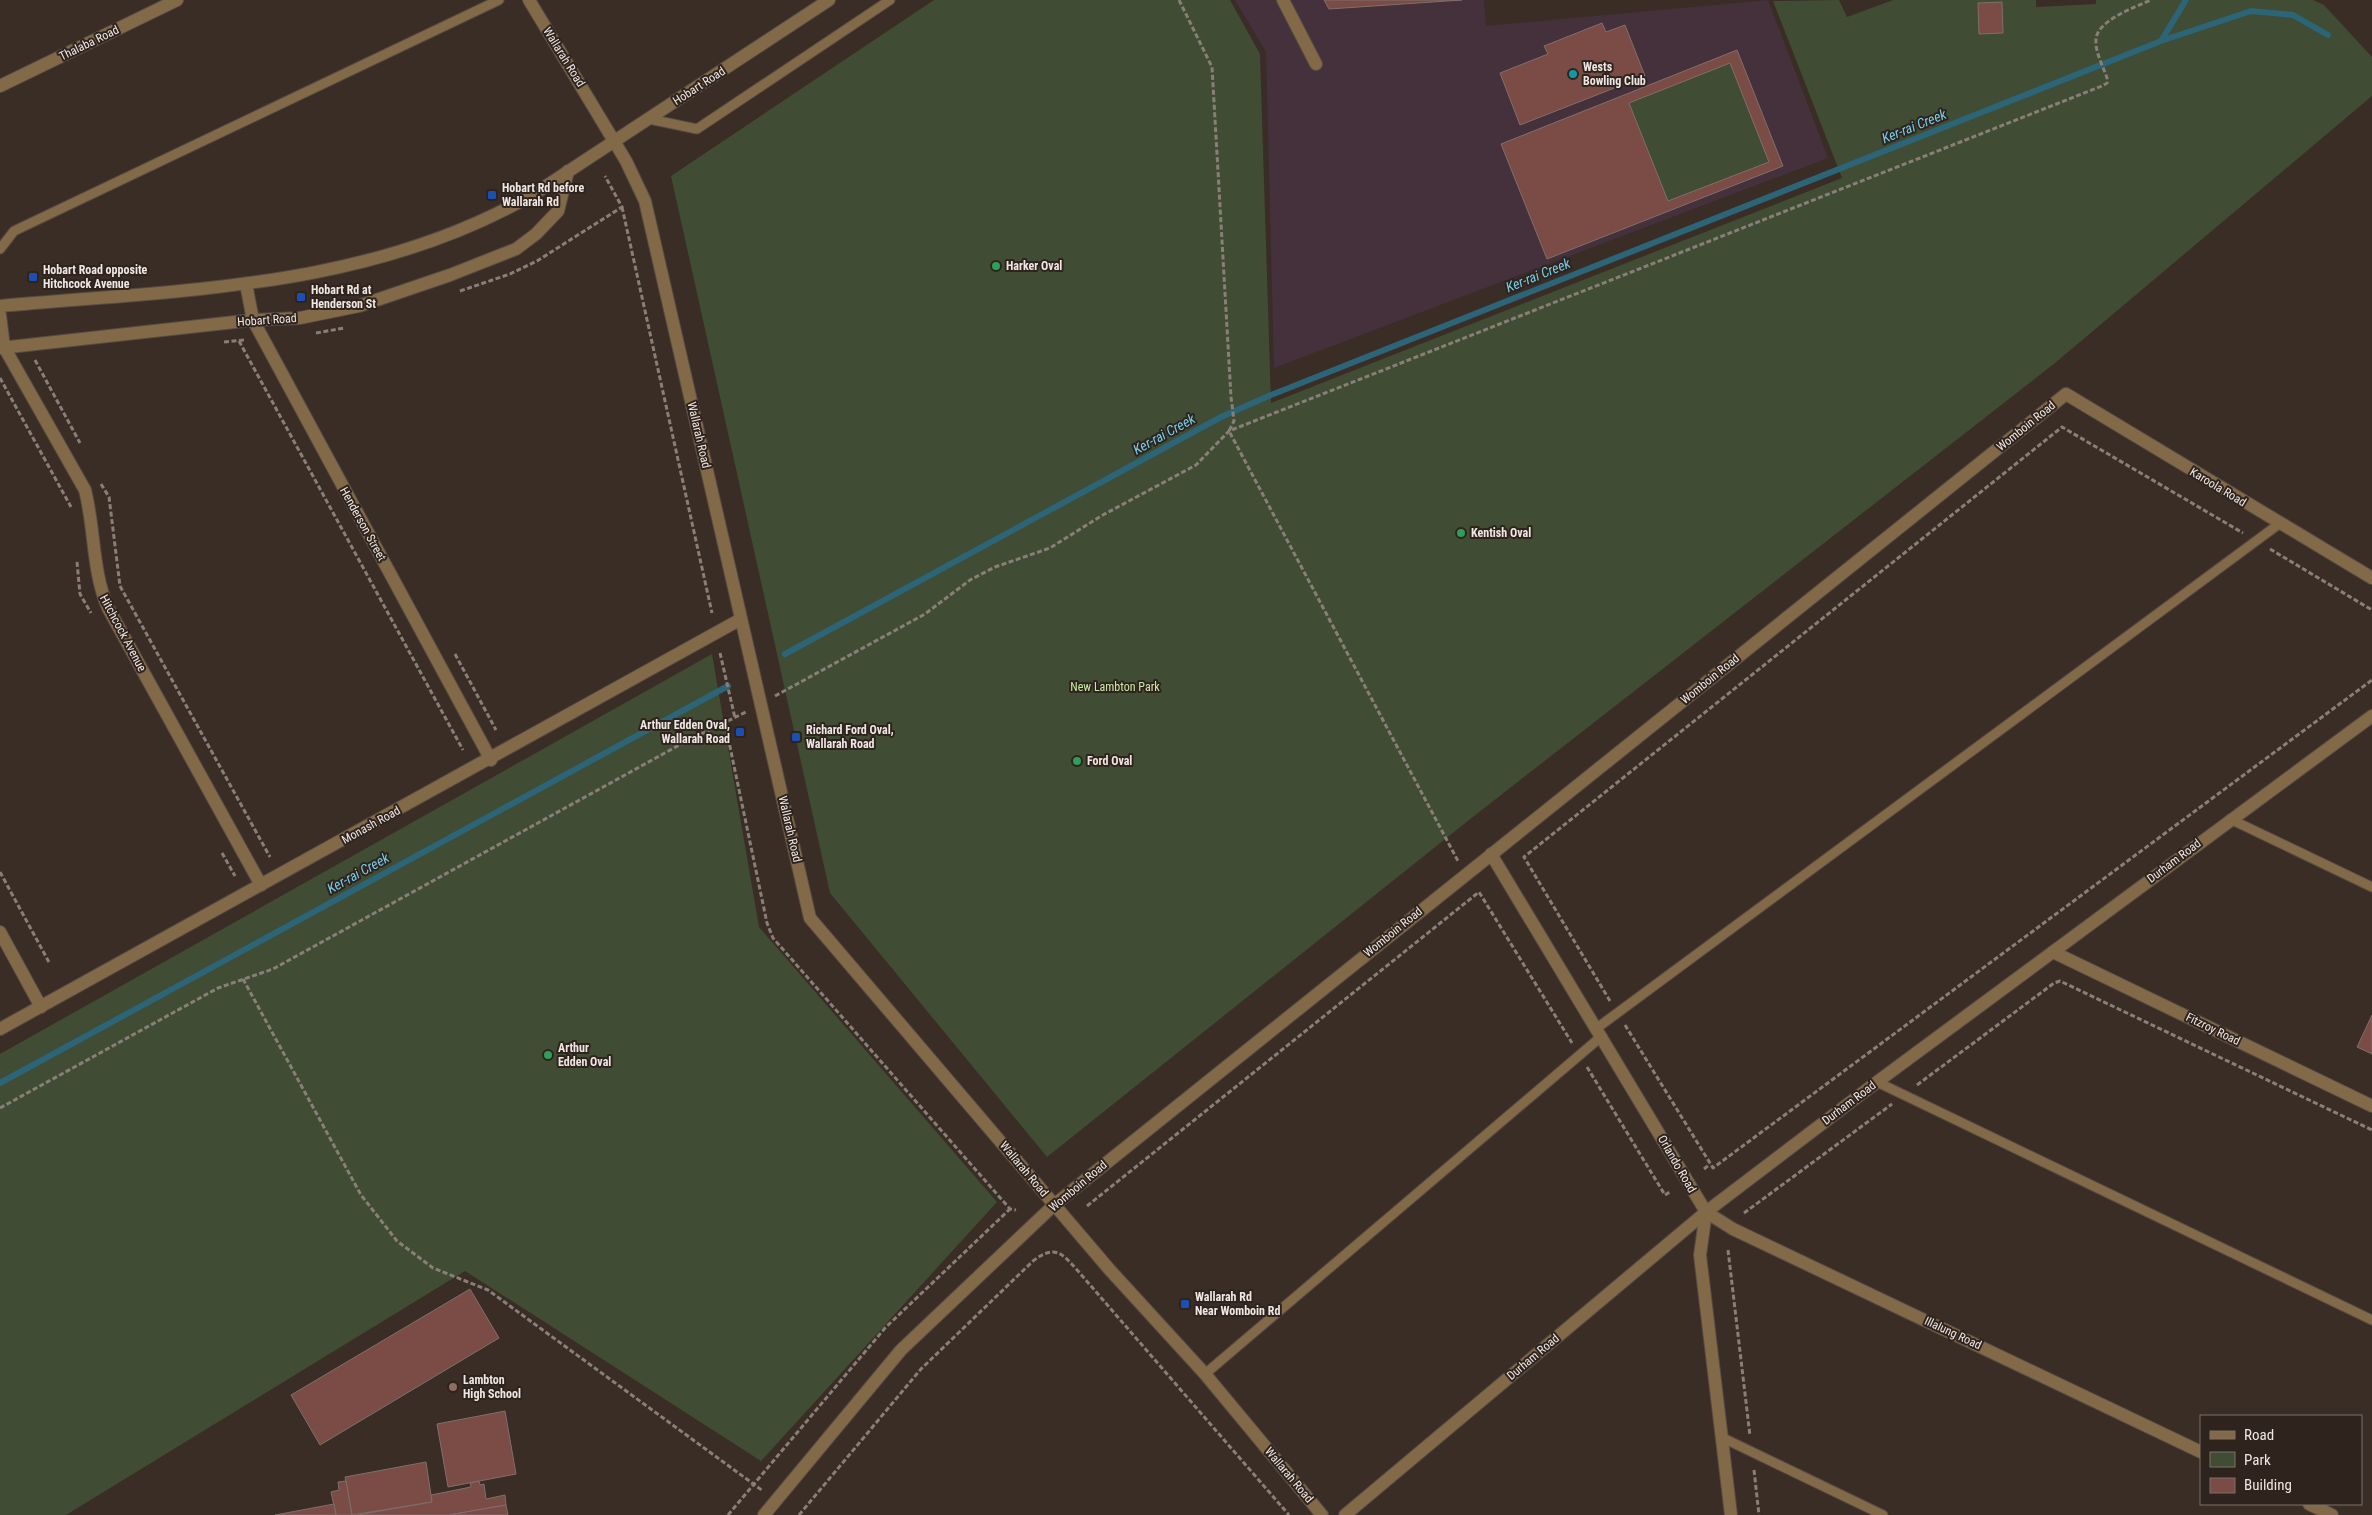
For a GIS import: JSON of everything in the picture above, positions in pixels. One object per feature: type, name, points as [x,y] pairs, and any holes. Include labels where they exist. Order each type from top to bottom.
[{"type":"street","name":"Thalaba Road","points":[[0,86],[177,0]]},
{"type":"street","name":"Wallarah Road","points":[[529,0],[615,141],[637,181],[648,212],[810,918],[1054,1205],[1205,1374],[1322,1515]]},
{"type":"street","name":"Hobart Road","points":[[0,306],[246,284],[333,270],[429,242],[502,212],[649,119],[829,0]]},
{"type":"street","points":[[1283,0],[1316,64]]},
{"type":"street","name":"Hobart Road","points":[[2,347],[253,320],[300,318],[359,306],[516,249],[536,234],[558,211],[568,171]]},
{"type":"street","name":"Henderson Street","points":[[246,284],[253,320],[491,760]]},
{"type":"street","name":"Hitchcock Avenue","points":[[0,315],[2,347],[85,490],[91,513],[100,589],[108,608],[261,885]]},
{"type":"street","name":"Karoola Road","points":[[2066,394],[2372,578]]},
{"type":"street","name":"Womboin Road","points":[[764,1515],[901,1350],[1054,1205],[2066,394]]},
{"type":"street","name":"Monash Road","points":[[0,1029],[491,760],[742,619]]},
{"type":"street","name":"Durham Road","points":[[1345,1515],[1706,1212],[2230,818],[2372,716]]},
{"type":"street","name":"Orlando Road","points":[[1491,854],[1706,1212]]},
{"type":"street","points":[[0,932],[41,1007]]},
{"type":"street","name":"Fitzroy Road","points":[[2053,952],[2372,1106]]},
{"type":"street","points":[[1706,1212],[1700,1255],[1731,1515]]},
{"type":"street","name":"Illalung Road","points":[[1706,1212],[1733,1229],[2200,1452]]},
{"type":"street","points":[[2311,1505],[2332,1515]]},
{"type":"lane","points":[[0,249],[14,231],[499,0]]},
{"type":"lane","points":[[649,119],[697,129],[890,0]]},
{"type":"lane","points":[[1205,1374],[1579,1055],[1617,1012],[2280,524]]},
{"type":"lane","points":[[2230,818],[2372,887]]},
{"type":"lane","points":[[1877,1082],[2372,1320]]},
{"type":"lane","points":[[1722,1437],[1883,1515]]},
{"type":"path","points":[[0,1108],[218,988],[273,969],[683,743],[726,723],[907,626],[970,580],[995,567],[1050,548],[1101,516],[1196,466],[1229,431],[1234,421],[1231,397],[1212,67],[1179,0]]},
{"type":"path","points":[[1229,431],[2102,86],[2107,83],[2107,78],[2099,55],[2096,38],[2099,28],[2151,0]]},
{"type":"path","points":[[622,207],[712,612]]},
{"type":"path","points":[[239,341],[462,750]]},
{"type":"path","points":[[35,359],[82,447]]},
{"type":"path","points":[[2372,610],[2062,427],[1524,857],[1713,1168],[2372,680]]},
{"type":"path","points":[[1229,431],[1466,874]]},
{"type":"path","points":[[100,480],[108,497],[120,586],[270,857]]},
{"type":"path","points":[[720,653],[735,718]]},
{"type":"path","points":[[726,723],[767,924],[773,938],[1010,1209],[1016,1210]]},
{"type":"path","points":[[0,872],[50,964]]},
{"type":"path","points":[[1087,1206],[1479,892],[1666,1195],[1671,1191]]},
{"type":"path","points":[[243,979],[360,1195],[397,1241],[434,1268],[488,1290],[775,1500]]},
{"type":"path","points":[[1912,1088],[2054,983],[2060,981],[2372,1130]]},
{"type":"path","points":[[1744,1213],[1894,1102]]},
{"type":"path","points":[[1704,1168],[1710,1164]]},
{"type":"path","points":[[728,1515],[885,1328],[1010,1209]]},
{"type":"path","points":[[1728,1250],[1759,1515]]},
{"type":"path","points":[[799,1515],[920,1369],[1033,1261],[1043,1253],[1051,1251],[1064,1255],[1288,1515]]},
{"type":"shaded area","points":[[1235,0],[1484,0],[1486,26],[1768,0],[1828,158],[1274,368],[1266,52]]},
{"type":"green space","name":"New Lambton Park","points":[[934,0],[1230,0],[1260,54],[1271,403],[1842,178],[1773,1],[1839,0],[1847,17],[1893,0],[2036,0],[2036,7],[2096,4],[2096,0],[2313,0],[2324,5],[2372,57],[2372,96],[2055,363],[1469,820],[1047,1157],[830,893],[671,176]]},
{"type":"green space","points":[[1730,63],[1769,162],[1668,201],[1629,103]]},
{"type":"green space","points":[[712,654],[759,927],[997,1202],[761,1461],[465,1271],[66,1515],[0,1515],[0,1054]]},
{"type":"building","points":[[1324,0],[1462,0],[1329,9]]},
{"type":"building","points":[[2002,2],[2003,33],[1979,34],[1978,3]]},
{"type":"building","name":"Wests Bowling Club","points":[[1602,23],[1606,32],[1625,25],[1645,76],[1520,125],[1500,73],[1548,54],[1544,46]]},
{"type":"building","points":[[1737,50],[1783,166],[1547,259],[1501,144]],"holes":[[[1730,63],[1769,162],[1668,201],[1629,103]]]},
{"type":"building","points":[[2372,1015],[2372,1054],[2357,1047]]},
{"type":"building","points":[[470,1289],[499,1338],[320,1445],[291,1395]]},
{"type":"building","points":[[505,1411],[516,1474],[448,1487],[437,1424]]},
{"type":"building","points":[[426,1462],[432,1502],[352,1515],[345,1477]]},
{"type":"building","points":[[346,1481],[352,1515],[336,1515],[331,1492],[339,1490],[338,1482]]},
{"type":"building","points":[[479,1481],[480,1485],[484,1484],[486,1499],[505,1495],[506,1505],[449,1515],[357,1515],[432,1502],[431,1495],[471,1487],[470,1483]]},
{"type":"building","points":[[334,1504],[336,1515],[275,1515]]},
{"type":"building","points":[[506,1505],[508,1515],[449,1515]]},
{"type":"waterway","points":[[2161,41],[2186,0]]},
{"type":"waterway","name":"Ker-rai Creek","points":[[785,654],[1221,417],[1271,395],[2161,41],[2251,11],[2293,15],[2328,35]]},
{"type":"waterway","name":"Ker-rai Creek","points":[[0,1083],[728,686]]},
{"type":"place","name":"Wests Bowling Club","points":[[1573,74]]},
{"type":"place","name":"Hobart Rd before Wallarah Rd","points":[[492,195]]},
{"type":"place","name":"Harker Oval","points":[[996,266]]},
{"type":"place","name":"Hobart Road opposite Hitchcock Avenue","points":[[33,277]]},
{"type":"place","name":"Hobart Rd at Henderson St","points":[[301,297]]},
{"type":"place","name":"Kentish Oval","points":[[1461,533]]},
{"type":"place","name":"Arthur Edden Oval, Wallarah Road","points":[[740,732]]},
{"type":"place","name":"Richard Ford Oval, Wallarah Road","points":[[796,737]]},
{"type":"place","name":"Ford Oval","points":[[1077,761]]},
{"type":"place","name":"Arthur Edden Oval","points":[[548,1055]]},
{"type":"place","name":"Wallarah Rd Near Womboin Rd","points":[[1185,1304]]},
{"type":"place","name":"Lambton High School","points":[[453,1387]]}]
